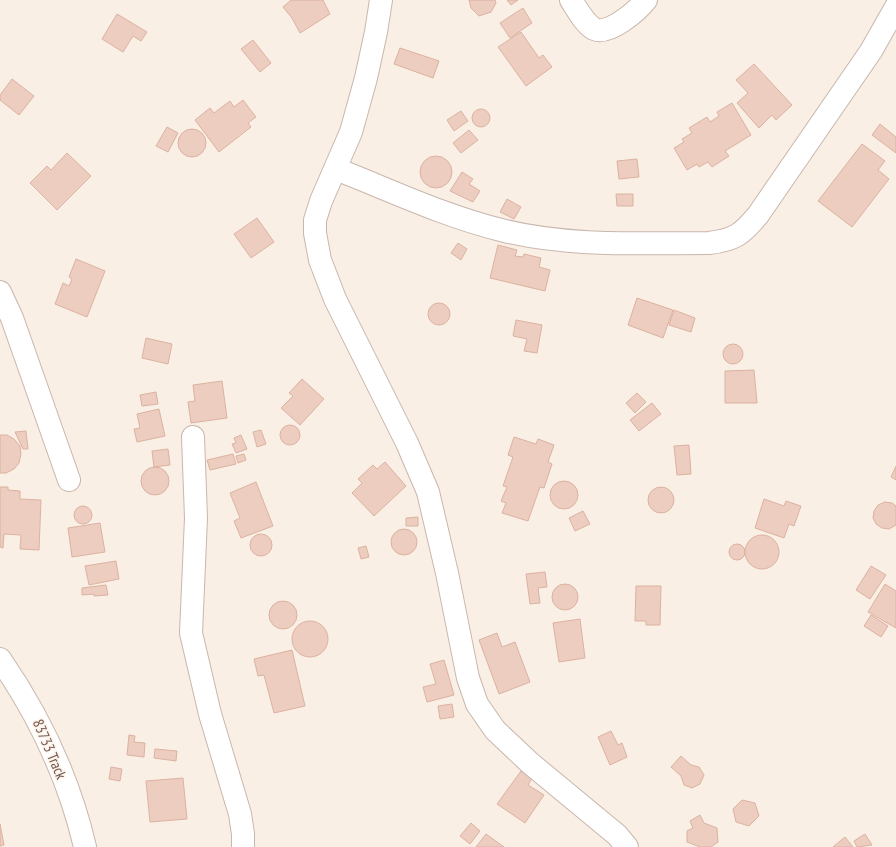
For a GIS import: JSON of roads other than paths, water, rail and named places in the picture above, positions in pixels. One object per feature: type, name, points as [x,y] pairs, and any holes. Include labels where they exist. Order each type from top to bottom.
[{"type":"street","points":[[381,0],[366,78],[351,132],[320,201],[315,220],[315,233],[320,260],[335,299],[407,443],[428,492],[448,573],[468,678],[478,704],[495,730],[530,763],[617,835],[627,847]]},
{"type":"street","points":[[571,0],[588,24],[596,30],[604,30],[627,18],[646,0]]},
{"type":"street","points":[[336,168],[434,208],[501,230],[574,241],[709,244],[725,242],[745,231],[758,215],[871,51],[896,7]]},
{"type":"street","points":[[0,292],[12,318],[69,480]]},
{"type":"street","points":[[193,437],[196,518],[191,633],[210,714],[240,814],[243,847]]},
{"type":"street","name":"83733 Track","points":[[0,659],[24,694],[47,736],[64,780],[85,847]]}]
